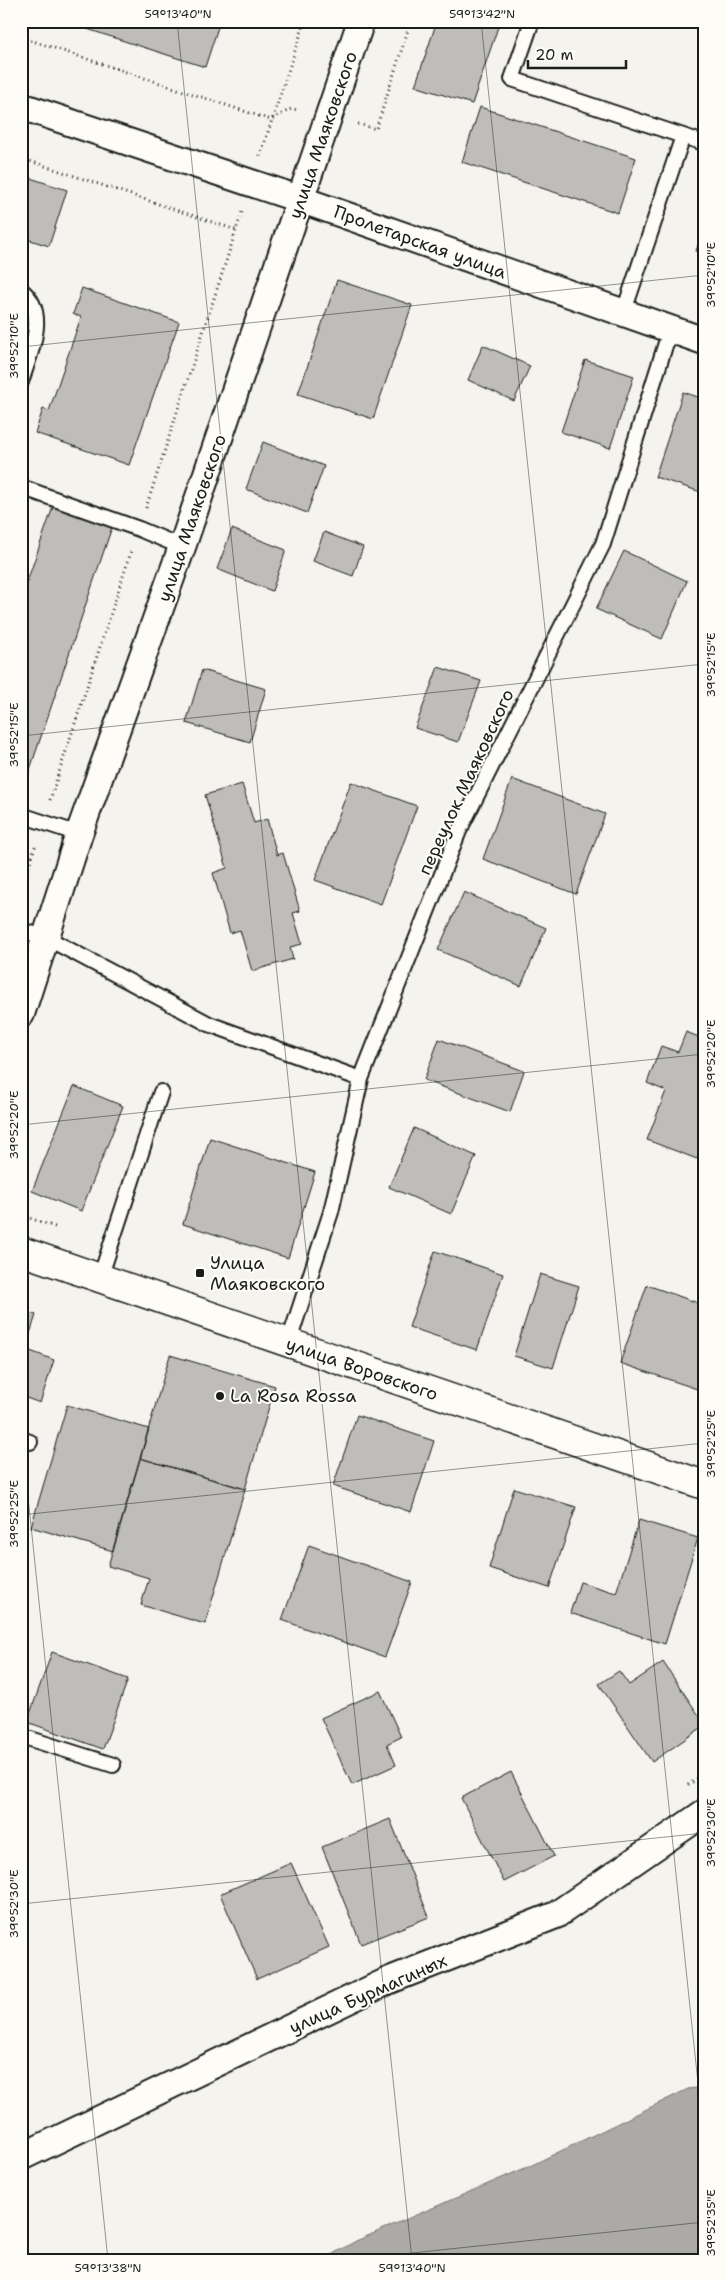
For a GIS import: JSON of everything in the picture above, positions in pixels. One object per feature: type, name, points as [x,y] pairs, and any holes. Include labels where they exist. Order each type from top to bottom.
[{"type":"street","name":"улица Маяковского","points":[[21,1014],[79,834],[182,547],[330,118],[361,21]]},
{"type":"street","name":"Пролетарская улица","points":[[21,106],[302,200],[704,341]]},
{"type":"street","name":"улица Воровского","points":[[21,1251],[704,1485]]},
{"type":"street","name":"улица Бурмагиных","points":[[21,2157],[390,1980],[556,1915],[704,1813]]},
{"type":"lane","points":[[532,21],[512,79],[704,143]]},
{"type":"lane","points":[[623,314],[683,136]]},
{"type":"lane","points":[[21,290],[33,303],[36,316],[36,332],[21,382]]},
{"type":"lane","name":"переулок Маяковского","points":[[288,1344],[331,1212],[361,1078],[459,831],[603,544],[670,330]]},
{"type":"lane","points":[[21,487],[139,529],[182,547]]},
{"type":"lane","points":[[21,815],[79,834]]},
{"type":"lane","points":[[21,930],[47,938],[209,1024],[361,1078]]},
{"type":"lane","points":[[100,1278],[161,1092]]},
{"type":"lane","points":[[21,1736],[113,1765]]},
{"type":"path","points":[[21,890],[271,120],[305,21]]},
{"type":"path","points":[[21,37],[271,120],[291,108],[376,128],[411,21]]},
{"type":"path","points":[[21,158],[236,230]]},
{"type":"shaded area","points":[[704,2087],[704,2260],[322,2260],[356,2241],[532,2165],[688,2089]]},
{"type":"building","points":[[62,21],[220,21],[205,67]]},
{"type":"building","points":[[437,21],[500,21],[472,104],[415,86]]},
{"type":"building","points":[[480,107],[636,158],[618,213],[462,162]]},
{"type":"building","points":[[21,175],[67,190],[49,246],[21,237]]},
{"type":"building","points":[[704,227],[704,253],[696,251]]},
{"type":"building","points":[[337,280],[412,305],[373,419],[298,394]]},
{"type":"building","points":[[82,288],[179,322],[129,465],[35,433],[43,409],[49,411],[81,317],[73,314]]},
{"type":"building","points":[[483,345],[530,366],[514,401],[468,380]]},
{"type":"building","points":[[585,360],[634,376],[610,448],[561,432]]},
{"type":"building","points":[[683,392],[704,399],[704,493],[655,477]]},
{"type":"building","points":[[263,442],[324,466],[307,513],[246,489]]},
{"type":"building","points":[[53,507],[112,527],[22,793],[21,599]]},
{"type":"building","points":[[232,529],[286,550],[272,591],[217,569]]},
{"type":"building","points":[[324,532],[363,547],[353,576],[313,561]]},
{"type":"building","points":[[624,551],[687,581],[662,639],[596,609]]},
{"type":"building","points":[[438,667],[481,681],[458,742],[415,728]]},
{"type":"building","points":[[202,670],[266,689],[250,742],[186,723]]},
{"type":"building","points":[[512,779],[605,814],[576,894],[483,859]]},
{"type":"building","points":[[351,782],[417,806],[381,904],[315,880]]},
{"type":"building","points":[[242,784],[254,823],[267,819],[277,855],[283,853],[300,911],[293,913],[302,944],[290,947],[293,959],[252,971],[240,930],[230,933],[213,873],[227,868],[205,795]]},
{"type":"building","points":[[704,789],[704,808],[699,806]]},
{"type":"building","points":[[464,892],[546,928],[521,986],[438,950]]},
{"type":"building","points":[[686,1032],[704,1039],[704,1143],[697,1159],[647,1140],[666,1091],[647,1083],[661,1046],[678,1052]]},
{"type":"building","points":[[439,1039],[524,1071],[510,1112],[424,1080]]},
{"type":"building","points":[[74,1086],[123,1106],[81,1211],[32,1191]]},
{"type":"building","points":[[414,1128],[476,1156],[451,1214],[389,1187]]},
{"type":"building","points":[[210,1138],[315,1172],[288,1258],[183,1224]]},
{"type":"building","points":[[435,1251],[503,1274],[477,1350],[409,1327]]},
{"type":"building","points":[[540,1274],[579,1286],[553,1368],[514,1356]]},
{"type":"building","points":[[647,1285],[704,1305],[704,1379],[700,1390],[620,1363]]},
{"type":"building","points":[[21,1310],[36,1315],[25,1349],[54,1360],[40,1403],[21,1396]]},
{"type":"building","points":[[170,1355],[275,1386],[245,1489],[140,1458]]},
{"type":"building","points":[[67,1405],[149,1429],[113,1551],[31,1527]]},
{"type":"building","points":[[357,1415],[434,1441],[411,1512],[333,1486]]},
{"type":"building","points":[[140,1458],[245,1489],[205,1624],[141,1605],[149,1578],[108,1566]]},
{"type":"building","points":[[514,1488],[576,1507],[549,1588],[489,1568]]},
{"type":"building","points":[[639,1520],[698,1538],[665,1644],[570,1613],[580,1582],[616,1593]]},
{"type":"building","points":[[309,1545],[412,1582],[385,1657],[282,1620]]},
{"type":"building","points":[[52,1652],[128,1679],[103,1749],[27,1722]]},
{"type":"building","points":[[663,1662],[704,1723],[704,1726],[652,1762],[599,1684],[619,1671],[629,1685]]},
{"type":"building","points":[[380,1691],[401,1737],[387,1744],[396,1765],[352,1785],[321,1718]]},
{"type":"building","points":[[511,1772],[554,1856],[504,1882],[461,1798]]},
{"type":"building","points":[[390,1819],[429,1917],[361,1944],[322,1847]]},
{"type":"building","points":[[291,1863],[329,1947],[257,1979],[220,1894]]},
{"type":"place","name":"Улица Маяковского","points":[[200,1273]]},
{"type":"place","name":"La Rosa Rossa","points":[[220,1396]]}]
